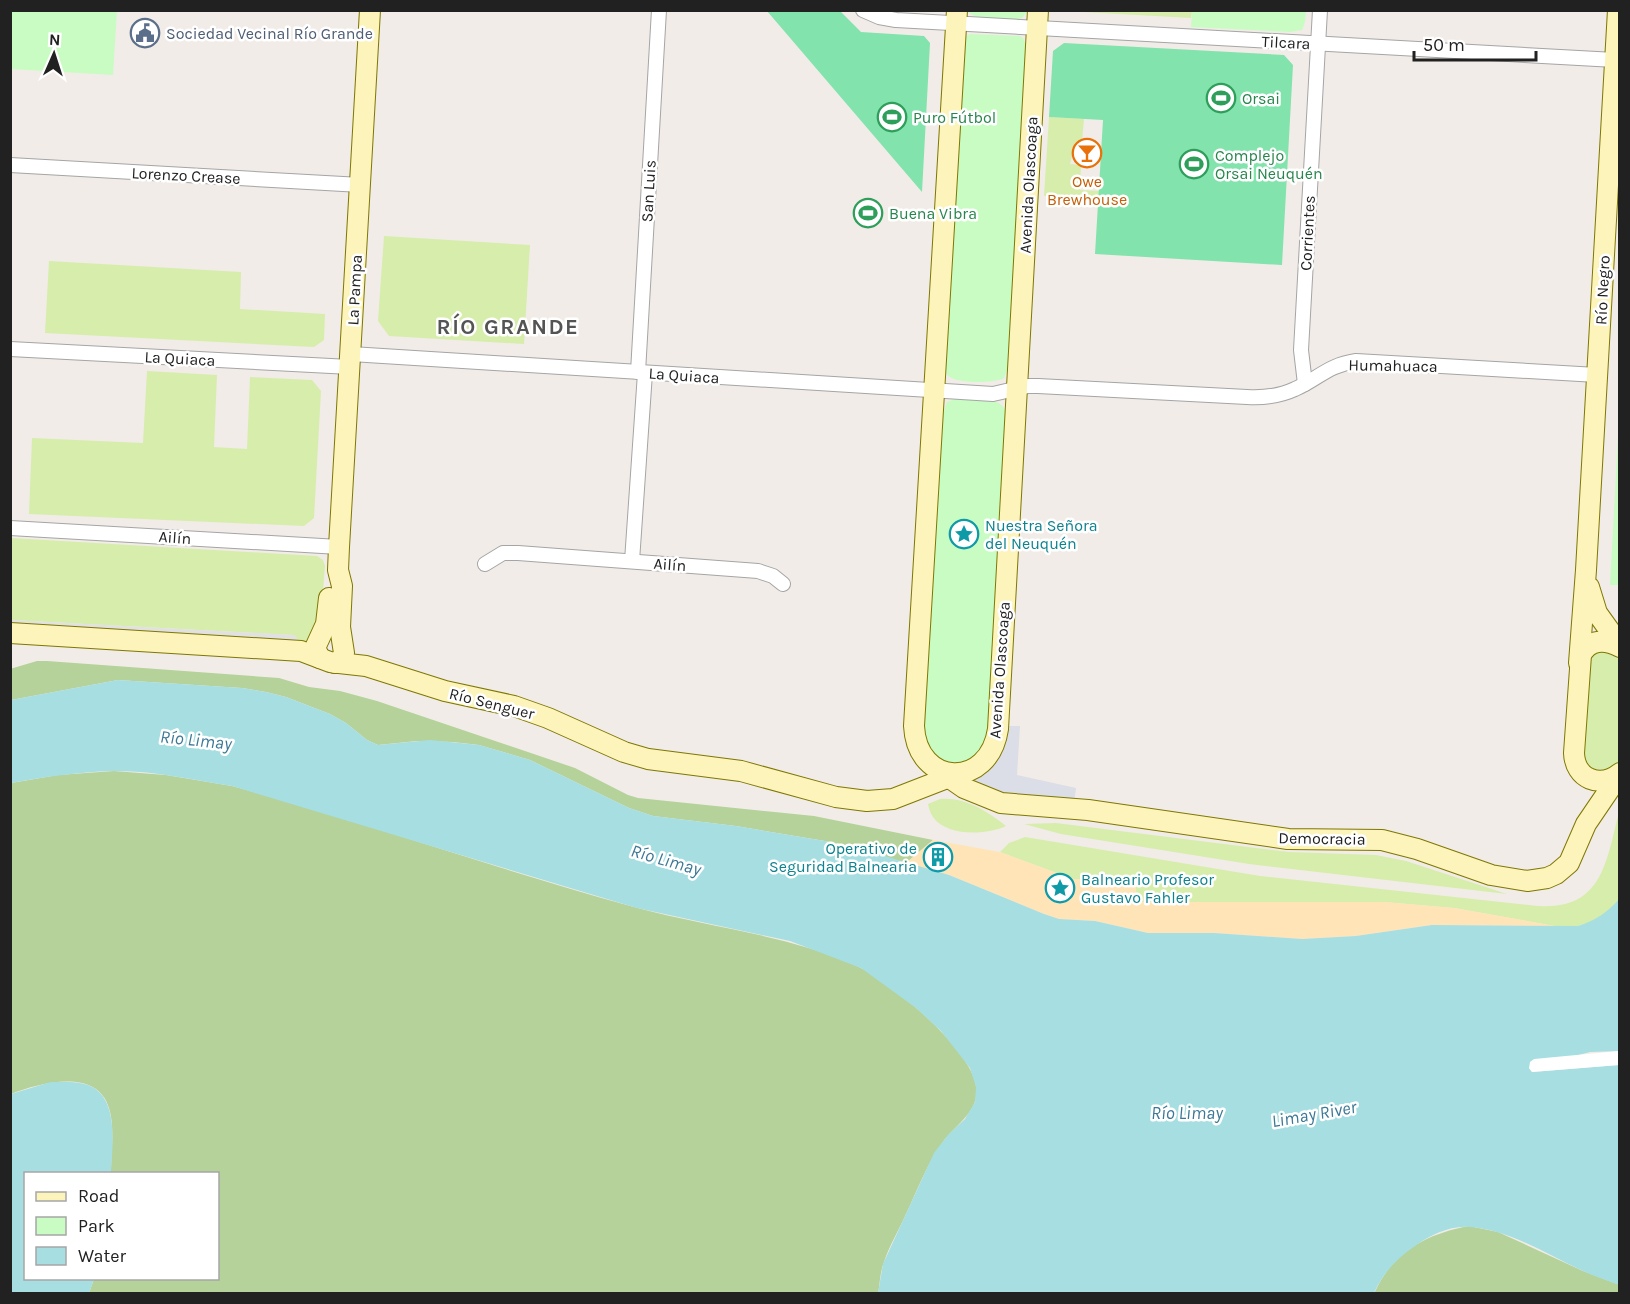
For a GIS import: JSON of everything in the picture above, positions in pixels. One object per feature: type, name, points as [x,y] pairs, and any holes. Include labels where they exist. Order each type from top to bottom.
[{"type":"main road","name":"La Pampa","points":[[327,660],[316,651],[316,644],[325,629],[330,585],[338,570],[370,10]]},
{"type":"main road","name":"Río Negro","points":[[1618,10],[1574,753],[1576,766],[1580,773],[1592,780],[1608,779],[1620,773]]},
{"type":"main road","points":[[949,773],[928,763],[921,755],[916,745],[914,726],[956,17]]},
{"type":"main road","name":"Avenida Olascoaga","points":[[949,773],[982,763],[993,748],[998,729],[1038,19]]},
{"type":"main road","name":"Río Negro","points":[[1586,570],[1597,613],[1620,646]]},
{"type":"main road","name":"Río Senguer","points":[[10,633],[308,652],[327,660],[373,668],[445,692],[514,706],[548,718],[624,752],[648,759],[741,771],[836,797],[867,801],[893,799],[949,773]]},
{"type":"main road","name":"Río Negro","points":[[1579,663],[1584,648],[1590,644],[1598,641],[1620,646]]},
{"type":"main road","name":"Democracia","points":[[949,773],[964,788],[1001,803],[1088,810],[1288,839],[1382,840],[1411,847],[1498,877],[1527,881],[1547,878],[1569,863],[1586,824],[1620,773]]},
{"type":"street","name":"San Luis","points":[[632,561],[659,10]]},
{"type":"street","name":"Tilcara","points":[[863,10],[879,17],[896,20],[956,17],[1038,19],[1318,44],[1615,60]]},
{"type":"street","name":"Corrientes","points":[[1305,384],[1301,350],[1320,10]]},
{"type":"street","name":"Lorenzo Crease","points":[[10,165],[361,185]]},
{"type":"street","name":"La Quiaca","points":[[10,349],[641,373],[993,394],[1017,389]]},
{"type":"street","name":"Humahuaca","points":[[1017,389],[1038,386],[1258,397],[1283,394],[1336,365],[1356,361],[1597,375]]},
{"type":"street","name":"Ailín","points":[[10,528],[339,547]]},
{"type":"street","name":"Ailín","points":[[485,564],[497,555],[510,552],[758,571],[773,576],[783,584]]},
{"type":"green space","points":[[1192,10],[1306,11],[1302,30],[1290,32],[1191,27]]},
{"type":"green space","points":[[10,11],[117,11],[113,75],[11,69]]},
{"type":"green space","name":"Puro Fútbol","points":[[767,11],[840,11],[861,32],[924,36],[930,43],[922,192]]},
{"type":"green space","points":[[967,11],[1028,11],[1022,18],[1001,20],[985,19]]},
{"type":"green space","points":[[1065,11],[1192,11],[1191,18]]},
{"type":"green space","points":[[970,34],[1020,36],[1026,45],[1009,365],[1004,378],[977,382],[955,379],[948,376],[945,369],[963,38]]},
{"type":"green space","name":"Complejo Orsai Neuquén","points":[[1064,43],[1284,55],[1293,65],[1282,265],[1095,254],[1103,120],[1049,117],[1053,51]]},
{"type":"green space","points":[[1049,117],[1084,119],[1082,142],[1076,142],[1070,164],[1081,165],[1080,190],[1099,191],[1099,199],[1044,196]]},
{"type":"green space","points":[[384,236],[530,245],[524,344],[389,336],[378,321]]},
{"type":"green space","points":[[49,261],[241,272],[240,309],[325,314],[324,340],[314,347],[45,333]]},
{"type":"green space","points":[[147,371],[217,375],[214,447],[247,449],[250,377],[312,380],[321,391],[314,518],[304,526],[29,514],[32,438],[143,443]]},
{"type":"green space","points":[[955,399],[993,400],[1004,408],[1007,414],[991,730],[979,754],[965,761],[950,762],[942,760],[929,751],[920,723],[943,413],[947,402]]},
{"type":"green space","points":[[1619,417],[1619,585],[1610,585]]},
{"type":"green space","points":[[11,538],[317,556],[323,560],[325,566],[321,617],[308,643],[301,645],[294,635],[11,620]]},
{"type":"green space","points":[[1605,652],[1619,659],[1619,762],[1612,769],[1593,773],[1580,756],[1586,661],[1595,653]]},
{"type":"green space","points":[[37,661],[279,678],[309,687],[340,691],[377,701],[575,768],[638,798],[814,816],[933,840],[906,863],[825,841],[736,826],[653,816],[629,808],[530,760],[479,745],[453,742],[417,741],[378,745],[330,714],[286,697],[242,688],[118,680],[11,700],[10,669]]},
{"type":"green space","points":[[114,771],[166,775],[232,786],[634,907],[776,939],[832,956],[859,967],[890,987],[945,1036],[971,1071],[976,1086],[975,1102],[962,1122],[945,1139],[933,1156],[886,1256],[878,1294],[89,1293],[94,1280],[219,1280],[219,1172],[111,1172],[111,1115],[102,1095],[93,1087],[66,1081],[36,1086],[11,1094],[11,783],[58,775]]},
{"type":"green space","points":[[940,799],[958,800],[975,806],[1006,826],[978,832],[948,828],[939,823],[930,812],[928,804]]},
{"type":"green space","points":[[1619,812],[1619,899],[1609,911],[1594,921],[1578,926],[1555,926],[1454,908],[1384,902],[1135,902],[1136,882],[1073,879],[1000,852],[1009,843],[1025,837],[1260,876],[1538,906],[1559,905],[1576,900],[1598,880],[1610,849]]},
{"type":"green space","points":[[1056,823],[1289,852],[1376,855],[1406,861],[1507,894],[1249,864],[1061,834],[1024,824]]},
{"type":"green space","points":[[1469,1226],[1498,1232],[1583,1271],[1620,1285],[1619,1294],[1374,1294],[1390,1267],[1412,1247],[1439,1234]]},
{"type":"sand","name":"Balneario Profesor Gustavo Fahler","points":[[933,840],[1000,852],[1073,879],[1136,882],[1136,902],[1384,902],[1454,908],[1555,926],[1432,925],[1356,936],[1302,939],[1214,933],[1148,933],[1095,921],[1059,919],[949,875],[906,863]]},
{"type":"shaded area","points":[[11,620],[295,635],[301,645],[11,627]]},
{"type":"shaded area","points":[[1006,726],[1020,726],[1017,775],[1076,788],[1074,803],[1015,801],[967,780],[984,773],[996,762],[1003,748]]},
{"type":"water","name":"Río Limay","points":[[118,680],[242,688],[266,692],[330,714],[378,745],[430,740],[479,745],[530,760],[629,808],[653,816],[736,826],[861,849],[949,875],[1059,919],[1095,921],[1148,933],[1214,933],[1302,939],[1356,936],[1432,925],[1578,926],[1601,916],[1619,899],[1619,1051],[1590,1052],[1529,1068],[1532,1072],[1619,1065],[1619,1285],[1513,1238],[1485,1229],[1463,1227],[1448,1229],[1434,1235],[1408,1251],[1386,1273],[1374,1293],[878,1293],[883,1264],[934,1153],[965,1119],[975,1102],[976,1087],[970,1068],[941,1031],[916,1008],[861,968],[790,941],[637,908],[232,786],[127,771],[74,774],[11,783],[11,700]]},
{"type":"water","points":[[51,1082],[75,1082],[88,1085],[98,1091],[110,1111],[113,1137],[111,1172],[24,1172],[24,1280],[94,1280],[89,1293],[11,1293],[11,1094]]},
{"type":"pier","points":[[1619,1051],[1619,1065],[1532,1072],[1529,1068],[1530,1062],[1534,1059]]},
{"type":"place","name":"Sociedad Vecinal Río Grande","points":[[145,33]]},
{"type":"place","name":"Orsai","points":[[1221,98]]},
{"type":"place","name":"Puro Fútbol","points":[[892,117]]},
{"type":"place","name":"Owe Brewhouse","points":[[1087,153]]},
{"type":"place","name":"Complejo Orsai Neuquén","points":[[1194,164]]},
{"type":"place","name":"Buena Vibra","points":[[868,213]]},
{"type":"place","name":"Nuestra Señora del Neuquén","points":[[964,534]]},
{"type":"place","name":"Operativo de Seguridad Balnearia","points":[[938,857]]},
{"type":"place","name":"Balneario Profesor Gustavo Fahler","points":[[1060,888]]},
{"type":"district","name":"RÍO GRANDE","points":[[508,326]]},
{"type":"water label","name":"Limay River","points":[[1314,1114]]}]
